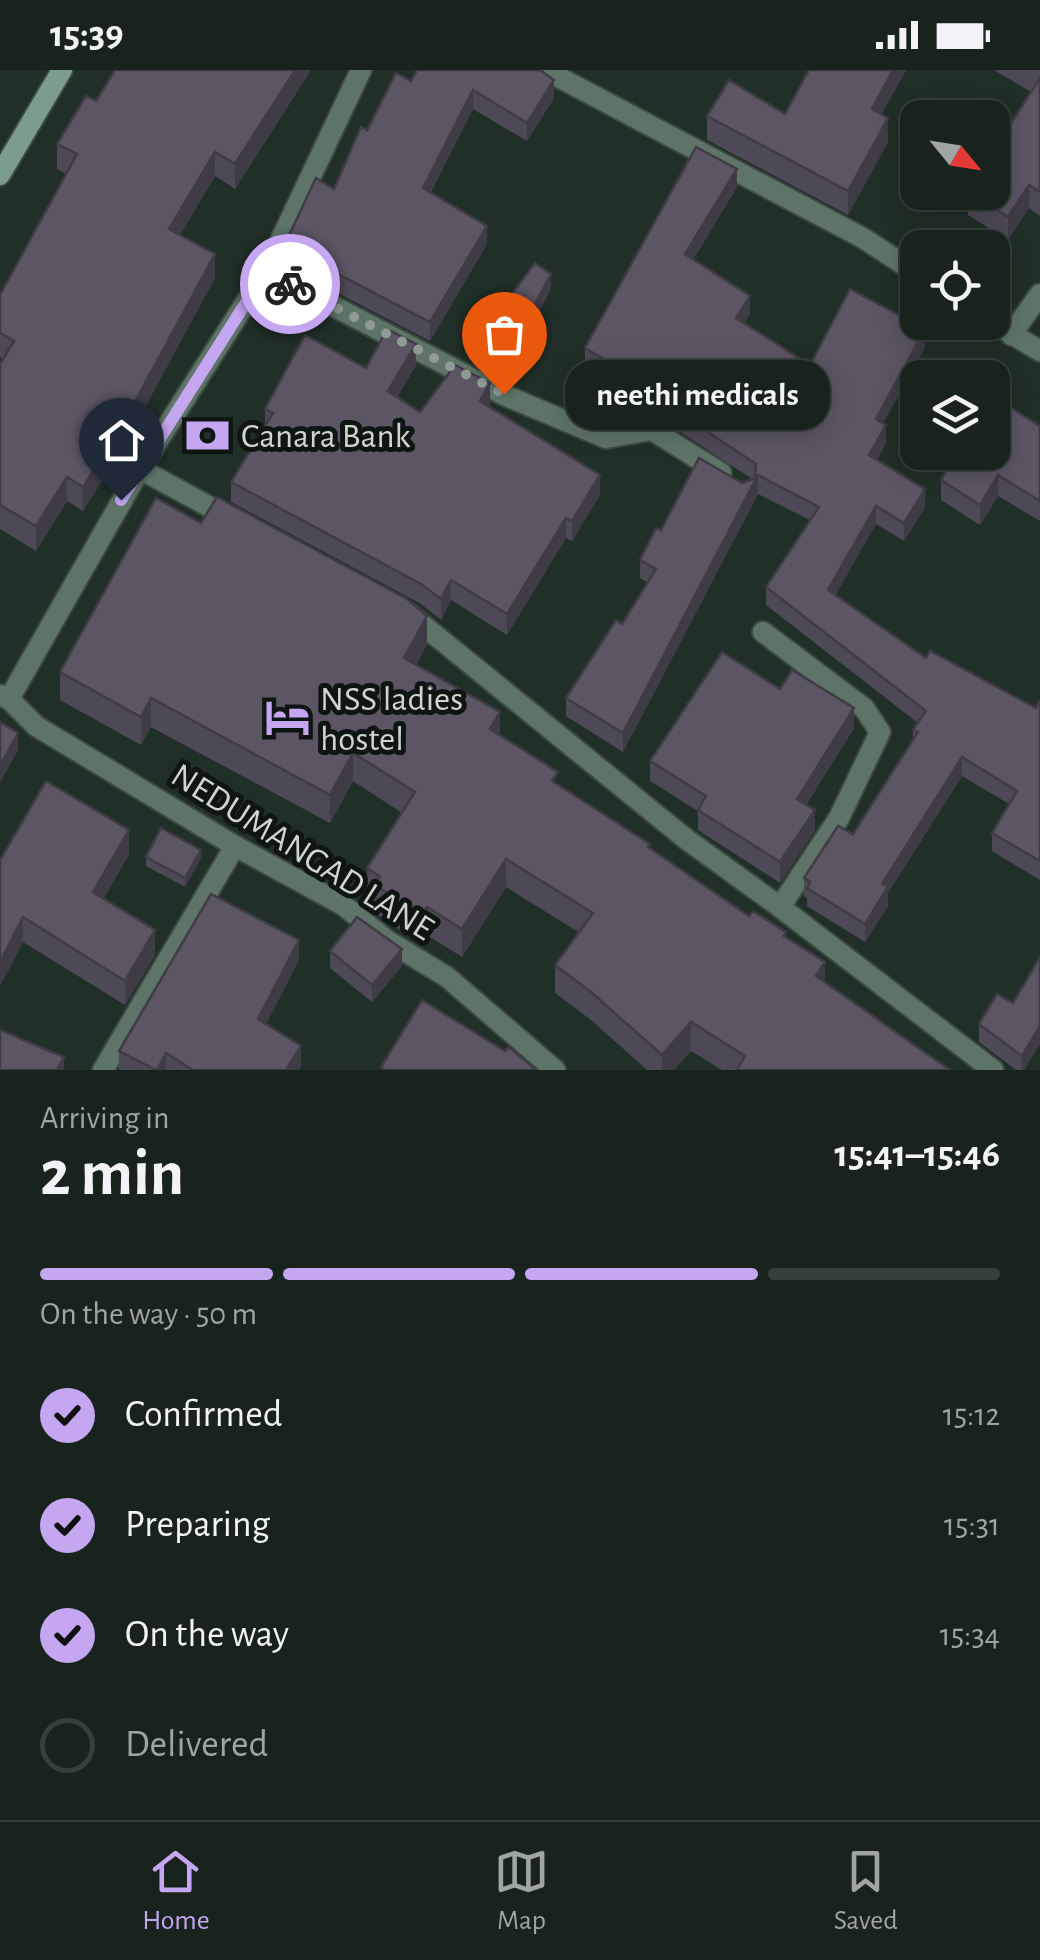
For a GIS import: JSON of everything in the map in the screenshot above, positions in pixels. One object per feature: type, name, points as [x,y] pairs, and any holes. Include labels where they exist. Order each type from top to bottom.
[{"type":"main road","points":[[0,175],[62,70]]},
{"type":"street","points":[[4,697],[140,469],[266,271],[361,70]]},
{"type":"street","points":[[545,70],[864,238],[900,262]]},
{"type":"street","points":[[266,271],[504,394],[606,438],[652,430],[744,488]]},
{"type":"street","points":[[1040,294],[1011,335],[1040,352]]},
{"type":"street","points":[[140,469],[243,524]]},
{"type":"street","points":[[397,607],[414,616],[670,827],[993,1070]]},
{"type":"street","points":[[763,632],[864,708],[880,732],[839,818],[780,907]]},
{"type":"street","name":"NEDUMANGAD LANE","points":[[4,697],[36,726],[234,846],[343,905],[388,941],[447,977],[555,1070]]},
{"type":"street","points":[[104,1070],[234,846]]},
{"type":"building","points":[[115,70],[295,70],[235,164],[215,152],[169,229],[215,254],[125,420],[83,487],[67,477],[36,526],[0,505],[0,364],[14,341],[0,333],[0,295],[77,154],[57,144],[86,96],[96,101]]},
{"type":"building","points":[[417,70],[540,70],[554,80],[527,123],[473,90],[423,188],[487,226],[430,322],[284,246],[316,178],[334,189],[361,127],[367,130],[396,73],[411,81]]},
{"type":"building","points":[[809,70],[893,70],[872,109],[888,118],[848,191],[707,116],[729,80],[785,114]]},
{"type":"building","points":[[1040,78],[1040,192],[1029,185],[1008,217],[997,210],[1010,210],[1010,125]]},
{"type":"building","points":[[696,147],[737,169],[685,254],[750,296],[736,318],[810,365],[850,289],[900,316],[900,340],[919,340],[908,360],[900,360],[900,375],[876,419],[886,425],[869,455],[925,489],[904,523],[876,506],[828,590],[926,658],[930,651],[1036,708],[1040,700],[1040,861],[992,833],[1017,791],[962,757],[882,884],[888,887],[865,924],[807,888],[810,882],[804,878],[838,826],[853,834],[918,732],[913,730],[926,711],[766,587],[819,507],[758,475],[623,733],[566,698],[616,620],[622,624],[656,569],[640,560],[656,528],[661,530],[699,458],[742,483],[755,478],[756,464],[659,400],[605,373],[610,363],[585,348]]},
{"type":"building","points":[[535,263],[551,274],[503,364],[472,348]]},
{"type":"building","points":[[387,329],[416,344],[388,391],[420,412],[455,365],[490,383],[480,401],[600,475],[572,521],[566,518],[507,614],[451,580],[441,599],[421,584],[231,482],[273,413],[265,409],[305,335],[366,368]]},
{"type":"building","points":[[1010,407],[1040,426],[1040,501],[998,475],[980,505],[941,480],[947,470],[1010,470]]},
{"type":"building","points":[[217,497],[407,599],[427,616],[404,658],[500,712],[490,729],[558,772],[552,781],[650,844],[648,847],[749,916],[753,911],[786,932],[784,936],[825,962],[816,976],[950,1070],[737,1070],[745,1056],[691,1022],[662,1055],[555,965],[593,913],[506,859],[462,929],[427,907],[420,916],[374,884],[380,877],[367,868],[415,792],[353,753],[330,795],[151,698],[141,717],[60,672],[156,498],[201,523]]},
{"type":"building","points":[[722,652],[780,689],[792,670],[854,708],[797,799],[815,810],[780,862],[698,810],[706,796],[650,761]]},
{"type":"building","points":[[0,722],[18,733],[0,766]]},
{"type":"building","points":[[46,781],[129,830],[93,892],[155,930],[125,981],[23,917],[0,962],[0,860]]},
{"type":"building","points":[[161,828],[201,850],[185,878],[146,857]]},
{"type":"building","points":[[211,894],[299,940],[258,1019],[301,1046],[286,1070],[193,1070],[166,1053],[156,1070],[119,1051]]},
{"type":"building","points":[[357,917],[402,949],[372,985],[330,951]]},
{"type":"building","points":[[1040,957],[1040,1026],[1022,1056],[979,1024],[997,994],[1013,1003]]},
{"type":"building","points":[[422,1000],[505,1051],[509,1047],[536,1070],[385,1070],[381,1067]]},
{"type":"building","points":[[0,1030],[64,1057],[57,1070],[0,1070]]},
{"type":"way so far","points":[[290,284],[504,394]]},
{"type":"place","name":"neethi medicals","points":[[504,394]]},
{"type":"place","name":"Canara Bank","points":[[208,435]]},
{"type":"place","name":"NSS ladies hostel","points":[[287,718]]},
{"type":"route","points":[[121,500],[266,271],[290,284]]}]
